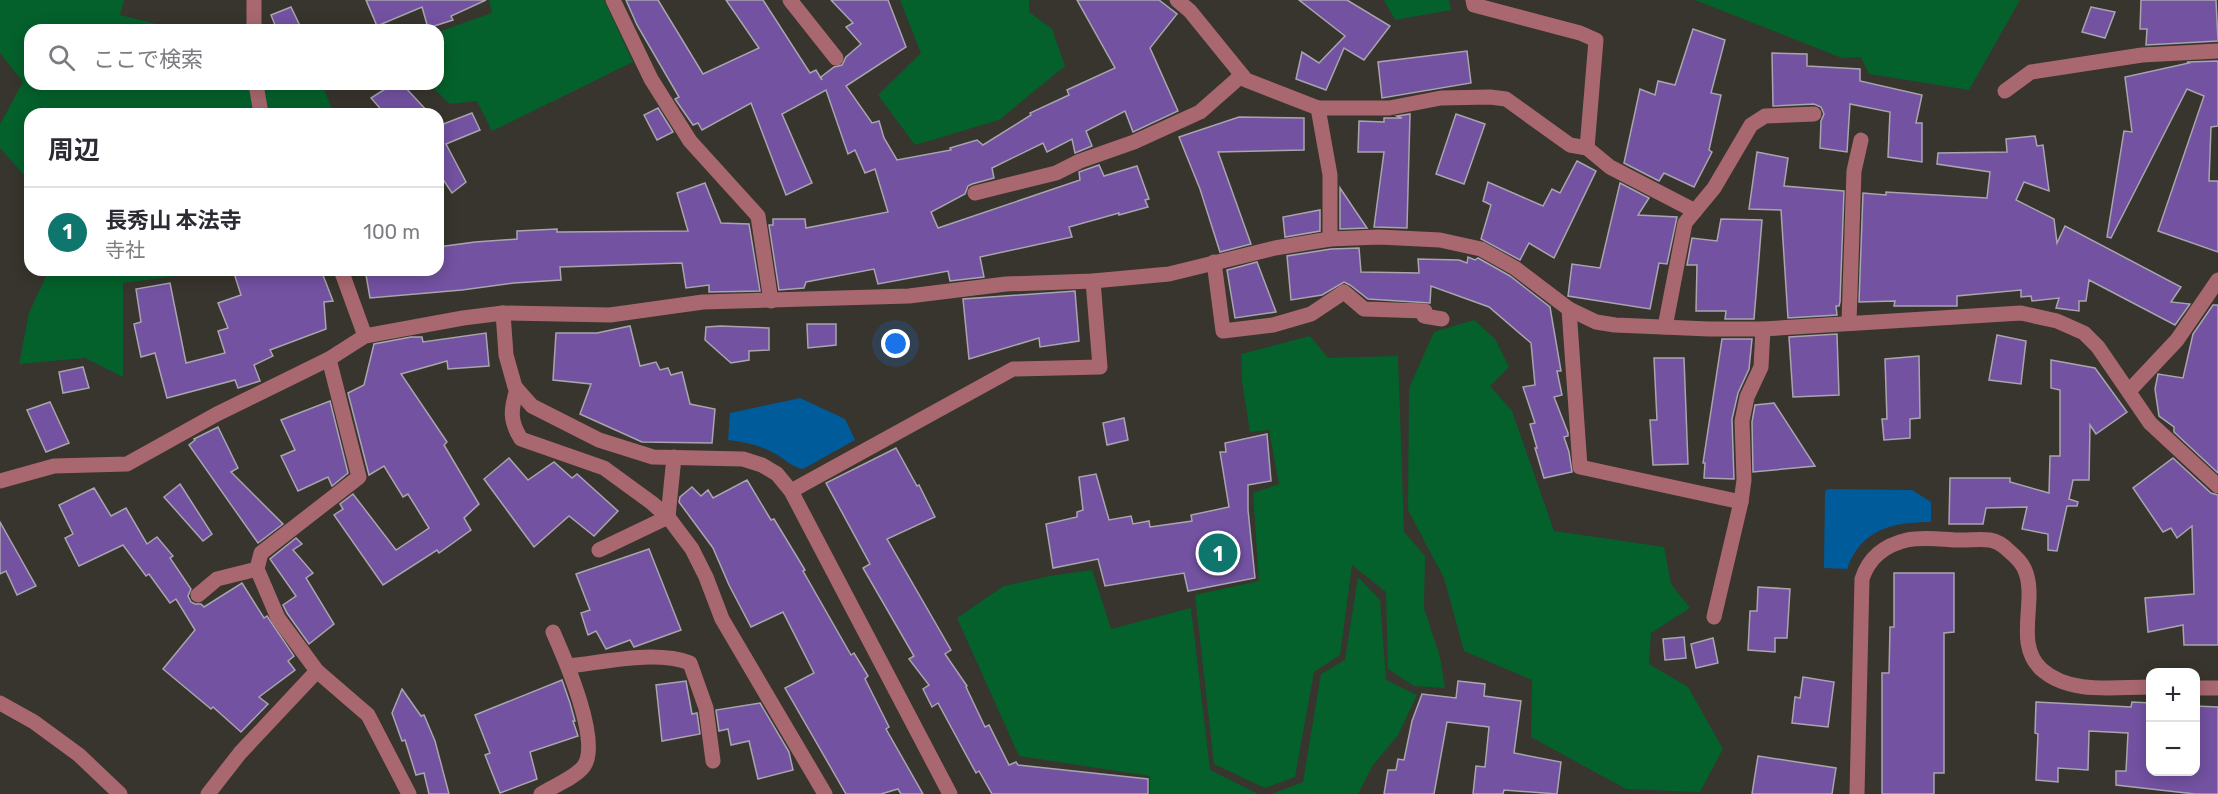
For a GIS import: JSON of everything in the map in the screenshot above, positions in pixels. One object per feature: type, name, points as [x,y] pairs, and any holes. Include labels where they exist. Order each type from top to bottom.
[{"type":"street","points":[[254,0],[254,24]]},
{"type":"street","points":[[613,0],[651,79],[690,141],[758,216],[771,301]]},
{"type":"street","points":[[790,0],[836,58]]},
{"type":"street","points":[[1177,0],[1190,11],[1246,80],[1318,108],[1389,108],[1441,98],[1506,99],[1570,145],[1587,148],[1610,167],[1695,211]]},
{"type":"street","points":[[1473,0],[1474,5],[1580,33],[1596,40],[1587,148]]},
{"type":"street","points":[[2005,91],[2031,72],[2142,56],[2218,51]]},
{"type":"street","points":[[975,193],[1056,173],[1080,161],[1134,142],[1200,112],[1242,75]]},
{"type":"street","points":[[257,90],[260,108]]},
{"type":"street","points":[[1318,108],[1330,175],[1330,239]]},
{"type":"street","points":[[1665,327],[1685,223],[1714,188],[1751,124],[1765,116],[1814,114]]},
{"type":"street","points":[[1849,322],[1854,171],[1861,140]]},
{"type":"street","points":[[0,481],[54,466],[127,464],[216,414],[329,359],[365,336],[463,318],[503,313],[610,315],[703,302],[899,296],[1006,284],[1093,281],[1169,274],[1275,248],[1330,239],[1378,237],[1440,240],[1481,249],[1515,268],[1569,309],[1596,322],[1665,327],[1763,329],[2021,313],[2057,321],[2084,333],[2098,347],[2150,423],[2218,486]]},
{"type":"street","points":[[1214,262],[1223,331],[1273,325],[1311,314],[1344,292],[1364,309],[1425,310],[1424,316],[1442,319]]},
{"type":"street","points":[[343,276],[365,336]]},
{"type":"street","points":[[2129,391],[2177,340],[2218,280]]},
{"type":"street","points":[[791,491],[1013,369],[1100,367],[1093,281]]},
{"type":"street","points":[[1569,309],[1580,466],[1741,502]]},
{"type":"street","points":[[503,313],[506,355],[517,389],[532,406],[600,440],[653,457],[743,459],[762,465],[777,474],[791,491],[950,794]]},
{"type":"street","points":[[1714,617],[1741,502],[1744,480],[1742,421],[1747,397],[1761,367],[1763,329]]},
{"type":"street","points":[[329,359],[358,477],[261,553],[257,569],[278,618],[317,671],[368,716],[409,794]]},
{"type":"street","points":[[517,389],[511,408],[514,428],[521,439],[604,468],[668,517],[692,549],[706,577],[722,619],[825,794]]},
{"type":"street","points":[[668,517],[674,457]]},
{"type":"street","points":[[600,550],[668,517]]},
{"type":"street","points":[[1857,794],[1862,579],[1870,562],[1890,545],[1910,539],[1920,539],[1992,541],[2005,547],[2024,568],[2028,581],[2028,642],[2032,658],[2041,668],[2062,683],[2075,686],[2146,687]]},
{"type":"street","points":[[198,595],[217,579],[257,569]]},
{"type":"street","points":[[541,794],[579,771],[585,764],[589,749],[582,708],[568,666],[553,632]]},
{"type":"street","points":[[568,666],[655,657],[675,658],[690,663],[706,708],[713,760]]},
{"type":"street","points":[[208,794],[240,753],[317,671]]},
{"type":"street","points":[[2200,688],[2218,688]]},
{"type":"street","points":[[0,703],[34,722],[80,755],[120,794]]},
{"type":"green space","points":[[0,0],[124,0],[120,15],[157,24],[24,24],[24,90],[324,90],[332,108],[24,108],[24,175],[0,148],[0,124],[23,82],[0,53]]},
{"type":"green space","points":[[489,0],[604,0],[633,62],[492,131],[477,101],[450,104],[435,90],[444,90],[444,30],[492,13]]},
{"type":"green space","points":[[900,0],[1029,0],[1029,12],[1052,29],[1065,66],[999,120],[915,145],[878,95],[921,53]]},
{"type":"green space","points":[[1384,0],[1449,0],[1451,10],[1395,20]]},
{"type":"green space","points":[[1695,0],[2020,0],[1969,90],[1869,74],[1861,57],[1842,58]]},
{"type":"green space","points":[[46,276],[176,276],[123,283],[123,377],[85,358],[19,364],[29,313]]},
{"type":"green space","points":[[1474,320],[1495,339],[1509,367],[1490,386],[1512,411],[1554,531],[1664,547],[1671,584],[1690,608],[1651,633],[1649,664],[1688,687],[1723,749],[1700,792],[1626,789],[1531,737],[1532,680],[1464,651],[1444,578],[1408,510],[1409,388],[1434,332]]},
{"type":"green space","points":[[1310,336],[1328,358],[1398,356],[1404,532],[1425,556],[1424,608],[1440,657],[1445,688],[1414,686],[1388,669],[1386,592],[1352,565],[1340,655],[1314,672],[1295,777],[1265,788],[1214,764],[1195,595],[1259,581],[1253,493],[1279,484],[1269,430],[1250,432],[1242,381],[1241,354]]},
{"type":"green space","points":[[1092,570],[1111,629],[1191,608],[1210,770],[1258,794],[1150,794],[1150,776],[1019,756],[957,618],[1004,586]]},
{"type":"green space","points":[[1358,577],[1380,600],[1386,680],[1417,695],[1398,735],[1373,765],[1358,794],[1272,794],[1303,782],[1321,674],[1345,660]]},
{"type":"water","points":[[800,398],[845,419],[855,440],[803,469],[763,448],[728,440],[730,413]]},
{"type":"water","points":[[1829,489],[1912,490],[1931,502],[1931,522],[1891,526],[1880,530],[1861,545],[1853,555],[1847,569],[1824,568],[1825,491]]},
{"type":"building","points":[[366,0],[486,0],[451,16],[453,20],[440,24],[427,24],[422,7],[382,24],[376,24]]},
{"type":"building","points":[[626,0],[658,0],[703,74],[759,48],[726,0],[763,0],[810,73],[816,70],[822,80],[821,77],[834,67],[842,65],[846,57],[861,44],[846,27],[853,23],[831,0],[888,0],[906,47],[846,86],[872,123],[879,121],[884,138],[897,160],[951,150],[950,148],[977,140],[983,145],[1031,115],[1030,113],[1069,95],[1067,90],[1115,68],[1077,0],[1159,0],[1177,14],[1150,48],[1178,111],[1133,132],[1125,111],[1086,131],[1092,146],[1075,153],[1072,139],[1047,152],[1043,143],[992,168],[994,178],[968,186],[965,194],[931,212],[938,228],[1080,180],[1079,172],[1099,165],[1104,176],[1137,166],[1149,199],[1145,200],[1148,207],[1069,227],[1072,237],[980,257],[984,277],[950,281],[948,271],[878,284],[874,269],[806,282],[804,288],[779,290],[769,225],[773,225],[773,219],[805,219],[806,228],[888,212],[875,169],[865,173],[855,150],[848,154],[826,90],[782,114],[812,183],[786,195],[751,103],[702,130],[698,123],[693,125],[675,99],[679,97],[637,25]]},
{"type":"building","points":[[1299,0],[1347,0],[1390,26],[1364,60],[1344,48],[1326,90],[1296,79],[1302,52],[1319,63],[1345,36]]},
{"type":"building","points":[[2141,0],[2216,0],[2218,41],[2146,45],[2147,29],[2140,29]]},
{"type":"building","points":[[291,7],[299,24],[275,24],[271,15]]},
{"type":"building","points":[[2091,7],[2115,12],[2105,38],[2082,32]]},
{"type":"building","points":[[1693,29],[1725,40],[1711,93],[1721,95],[1709,150],[1712,152],[1694,187],[1664,173],[1659,181],[1624,163],[1640,89],[1655,95],[1658,81],[1675,85]]},
{"type":"building","points":[[1467,51],[1471,83],[1382,98],[1378,62]]},
{"type":"building","points":[[1772,53],[1807,54],[1807,66],[1860,69],[1860,81],[1922,95],[1916,123],[1922,123],[1922,162],[1888,157],[1890,112],[1850,104],[1847,152],[1820,148],[1821,121],[1824,114],[1821,107],[1814,104],[1773,106]]},
{"type":"building","points":[[2218,61],[2218,126],[2211,127],[2209,181],[2218,181],[2218,252],[2158,231],[2204,96],[2187,89],[2111,238],[2107,237],[2124,131],[2132,132],[2125,77],[2189,63],[2187,62]]},
{"type":"building","points":[[384,90],[408,90],[424,108],[380,108],[371,98]]},
{"type":"building","points":[[658,108],[673,132],[657,140],[644,115]]},
{"type":"building","points":[[472,113],[480,130],[446,144],[466,182],[452,193],[444,181],[444,124]]},
{"type":"building","points":[[1410,114],[1407,228],[1374,227],[1384,152],[1358,152],[1359,121],[1384,122],[1384,118],[1402,118],[1397,116]]},
{"type":"building","points":[[1456,114],[1485,124],[1464,184],[1436,174]]},
{"type":"building","points":[[1239,117],[1304,118],[1304,150],[1218,152],[1251,244],[1220,252],[1200,189],[1179,137]]},
{"type":"building","points":[[2035,136],[2037,146],[2043,145],[2049,191],[2024,182],[2016,200],[2054,219],[2057,243],[2065,226],[2181,287],[2171,302],[2190,304],[2175,325],[2089,280],[2086,301],[2079,301],[2079,311],[2056,308],[2059,298],[2032,301],[2031,296],[2021,297],[2021,290],[1957,296],[1957,306],[1894,306],[1895,301],[1859,302],[1863,193],[1886,195],[1886,192],[1987,198],[1990,172],[1937,164],[1938,153],[2007,152],[2006,139]]},
{"type":"building","points":[[1757,152],[1788,158],[1784,186],[1844,191],[1840,302],[1839,306],[1836,306],[1837,315],[1788,318],[1781,210],[1749,209]]},
{"type":"building","points":[[1577,161],[1596,171],[1554,258],[1529,243],[1520,260],[1481,239],[1491,205],[1483,201],[1488,182],[1543,206],[1552,189],[1560,193]]},
{"type":"building","points":[[705,183],[721,223],[749,224],[760,291],[709,292],[709,285],[686,288],[682,263],[560,267],[561,280],[370,298],[366,276],[444,276],[444,246],[517,239],[517,231],[557,229],[557,232],[688,231],[677,193]]},
{"type":"building","points":[[1620,183],[1649,198],[1638,215],[1677,217],[1667,264],[1659,263],[1650,309],[1568,296],[1572,264],[1600,268]]},
{"type":"building","points":[[1340,188],[1367,228],[1340,229]]},
{"type":"building","points":[[1320,210],[1320,231],[1285,237],[1283,217]]},
{"type":"building","points":[[1721,219],[1762,220],[1754,319],[1725,319],[1726,311],[1696,311],[1697,265],[1687,265],[1692,238],[1717,241]]},
{"type":"building","points":[[1359,248],[1361,272],[1419,273],[1418,259],[1459,260],[1467,263],[1468,257],[1475,260],[1478,258],[1510,276],[1550,307],[1561,371],[1557,371],[1562,395],[1554,397],[1568,433],[1568,436],[1564,437],[1572,472],[1544,478],[1530,424],[1535,423],[1523,387],[1535,385],[1531,343],[1489,307],[1431,286],[1430,303],[1368,299],[1344,282],[1322,295],[1291,300],[1287,256],[1331,249]]},
{"type":"building","points":[[1257,262],[1276,312],[1235,318],[1227,270]]},
{"type":"building","points":[[235,276],[323,276],[333,301],[324,302],[326,329],[270,350],[273,356],[254,365],[260,381],[238,388],[235,380],[167,398],[155,353],[141,357],[134,324],[141,322],[136,289],[170,283],[186,363],[225,353],[218,331],[228,328],[218,303],[241,295]]},
{"type":"building","points":[[1075,291],[1079,341],[1040,347],[1039,338],[969,359],[963,299]]},
{"type":"building","points":[[2213,305],[2218,305],[2218,473],[2174,432],[2174,427],[2159,416],[2155,389],[2158,374],[2183,378],[2193,334]]},
{"type":"building","points":[[807,324],[836,324],[836,345],[808,348]]},
{"type":"building","points":[[630,326],[640,366],[656,362],[660,370],[668,368],[671,375],[682,372],[690,404],[715,409],[712,443],[642,442],[580,414],[591,384],[553,380],[556,333],[597,333]]},
{"type":"building","points":[[706,327],[769,328],[769,350],[749,351],[749,360],[731,363],[705,340]]},
{"type":"building","points":[[486,333],[489,366],[448,369],[447,361],[401,374],[447,442],[444,445],[479,504],[464,518],[471,530],[439,553],[437,550],[383,585],[334,515],[343,509],[340,504],[353,494],[396,550],[429,528],[408,494],[403,497],[384,466],[369,475],[348,393],[364,385],[374,344],[411,337],[422,337],[423,342]]},
{"type":"building","points":[[1837,334],[1839,395],[1793,397],[1789,337]]},
{"type":"building","points":[[1997,335],[2026,341],[2021,384],[1989,380]]},
{"type":"building","points":[[1722,339],[1752,339],[1749,369],[1738,393],[1732,419],[1734,479],[1704,478],[1705,463],[1703,463]]},
{"type":"building","points":[[1919,356],[1920,418],[1910,419],[1910,438],[1884,440],[1882,419],[1887,419],[1885,359]]},
{"type":"building","points":[[1654,358],[1684,358],[1688,464],[1653,465],[1650,420],[1657,420]]},
{"type":"building","points":[[2051,360],[2095,368],[2127,412],[2096,434],[2090,425],[2089,480],[2073,480],[2069,499],[2078,502],[2077,506],[2067,506],[2057,551],[2048,550],[2048,534],[2022,529],[2027,507],[1986,508],[1983,524],[1949,524],[1950,478],[2010,478],[2010,482],[2049,493],[2050,456],[2060,456],[2060,390],[2051,388]]},
{"type":"building","points":[[83,367],[89,388],[63,393],[59,372]]},
{"type":"building","points":[[330,401],[348,473],[332,486],[328,477],[298,491],[281,456],[295,450],[281,420]]},
{"type":"building","points":[[50,402],[69,443],[46,452],[27,410]]},
{"type":"building","points":[[1774,403],[1815,466],[1753,472],[1752,422],[1755,405]]},
{"type":"building","points":[[1124,418],[1128,440],[1107,445],[1103,423]]},
{"type":"building","points":[[218,427],[238,468],[231,472],[283,524],[258,543],[189,445],[194,439]]},
{"type":"building","points":[[1267,434],[1271,481],[1248,485],[1248,510],[1255,578],[1188,591],[1184,573],[1105,586],[1098,559],[1053,568],[1046,524],[1077,517],[1077,512],[1083,510],[1079,477],[1096,474],[1109,520],[1131,516],[1133,524],[1149,521],[1150,527],[1192,521],[1191,515],[1229,507],[1220,452],[1226,452],[1225,443]]},
{"type":"building","points":[[896,448],[917,486],[919,485],[935,517],[887,539],[951,650],[945,654],[967,686],[985,727],[989,725],[1009,765],[1016,762],[1018,765],[1148,779],[1148,794],[992,794],[979,771],[976,773],[938,703],[932,707],[923,689],[929,685],[909,659],[914,656],[863,568],[870,564],[826,483]]},
{"type":"building","points":[[509,458],[528,480],[554,462],[572,478],[577,474],[618,511],[594,536],[569,516],[534,547],[484,479]]},
{"type":"building","points":[[2173,458],[2211,493],[2218,495],[2218,645],[2184,645],[2183,625],[2148,632],[2145,598],[2194,594],[2192,526],[2177,538],[2171,528],[2163,532],[2133,488]]},
{"type":"building","points":[[747,480],[805,570],[803,571],[851,655],[854,653],[868,676],[865,679],[889,727],[886,729],[923,794],[901,794],[898,789],[881,794],[846,794],[785,688],[814,673],[783,612],[751,627],[713,548],[679,502],[680,497],[692,487],[701,496],[708,490],[713,498]]},
{"type":"building","points":[[180,484],[212,534],[203,541],[164,497]]},
{"type":"building","points":[[94,488],[111,516],[126,508],[147,544],[157,537],[173,556],[170,558],[191,589],[188,596],[191,602],[204,607],[242,583],[264,618],[267,616],[294,656],[288,661],[295,670],[259,697],[268,704],[241,732],[213,707],[211,709],[163,669],[195,630],[176,599],[170,603],[149,574],[146,576],[123,545],[79,566],[65,538],[73,534],[59,505]]},
{"type":"building","points":[[0,522],[36,586],[17,595],[6,571],[0,574]]},
{"type":"building","points":[[296,538],[302,544],[293,550],[313,573],[306,578],[334,624],[309,644],[283,605],[296,596],[270,559]]},
{"type":"building","points":[[649,549],[681,630],[634,647],[630,640],[606,649],[596,631],[588,635],[581,613],[590,610],[576,574]]},
{"type":"building","points":[[1894,573],[1954,573],[1954,632],[1944,633],[1944,773],[1934,773],[1934,794],[1882,794],[1882,673],[1889,673],[1890,627],[1894,627]]},
{"type":"building","points":[[1758,587],[1790,589],[1787,638],[1775,638],[1775,652],[1748,650],[1750,611],[1757,611]]},
{"type":"building","points":[[1684,637],[1686,658],[1665,660],[1663,639]]},
{"type":"building","points":[[1713,638],[1718,663],[1696,668],[1691,644]]},
{"type":"building","points":[[1803,677],[1834,682],[1828,727],[1792,723],[1795,697],[1800,698]]},
{"type":"building","points":[[562,680],[578,736],[530,752],[537,779],[500,793],[485,755],[490,753],[475,715]]},
{"type":"building","points":[[686,681],[692,714],[697,713],[700,734],[662,741],[656,685]]},
{"type":"building","points":[[1458,681],[1485,684],[1484,696],[1521,701],[1514,753],[1561,762],[1557,794],[1504,790],[1503,794],[1473,794],[1476,766],[1485,767],[1489,727],[1447,722],[1434,794],[1384,794],[1388,770],[1396,770],[1398,759],[1404,760],[1412,721],[1422,694],[1456,698]]},
{"type":"building","points":[[402,689],[421,716],[424,715],[435,741],[449,794],[429,794],[424,773],[416,775],[405,740],[402,741],[392,713]]},
{"type":"building","points":[[2036,702],[2131,707],[2132,702],[2146,703],[2146,776],[2200,776],[2200,706],[2218,707],[2218,794],[2195,794],[2116,785],[2116,771],[2126,771],[2128,733],[2089,731],[2088,770],[2058,768],[2058,782],[2036,780],[2038,734],[2035,733]]},
{"type":"building","points":[[760,703],[789,752],[793,770],[758,779],[749,741],[731,745],[728,729],[719,731],[716,710]]},
{"type":"building","points":[[1758,756],[1836,768],[1832,794],[1752,794]]},
{"type":"place","name":"長秀山 本法寺","points":[[1218,553]]}]
